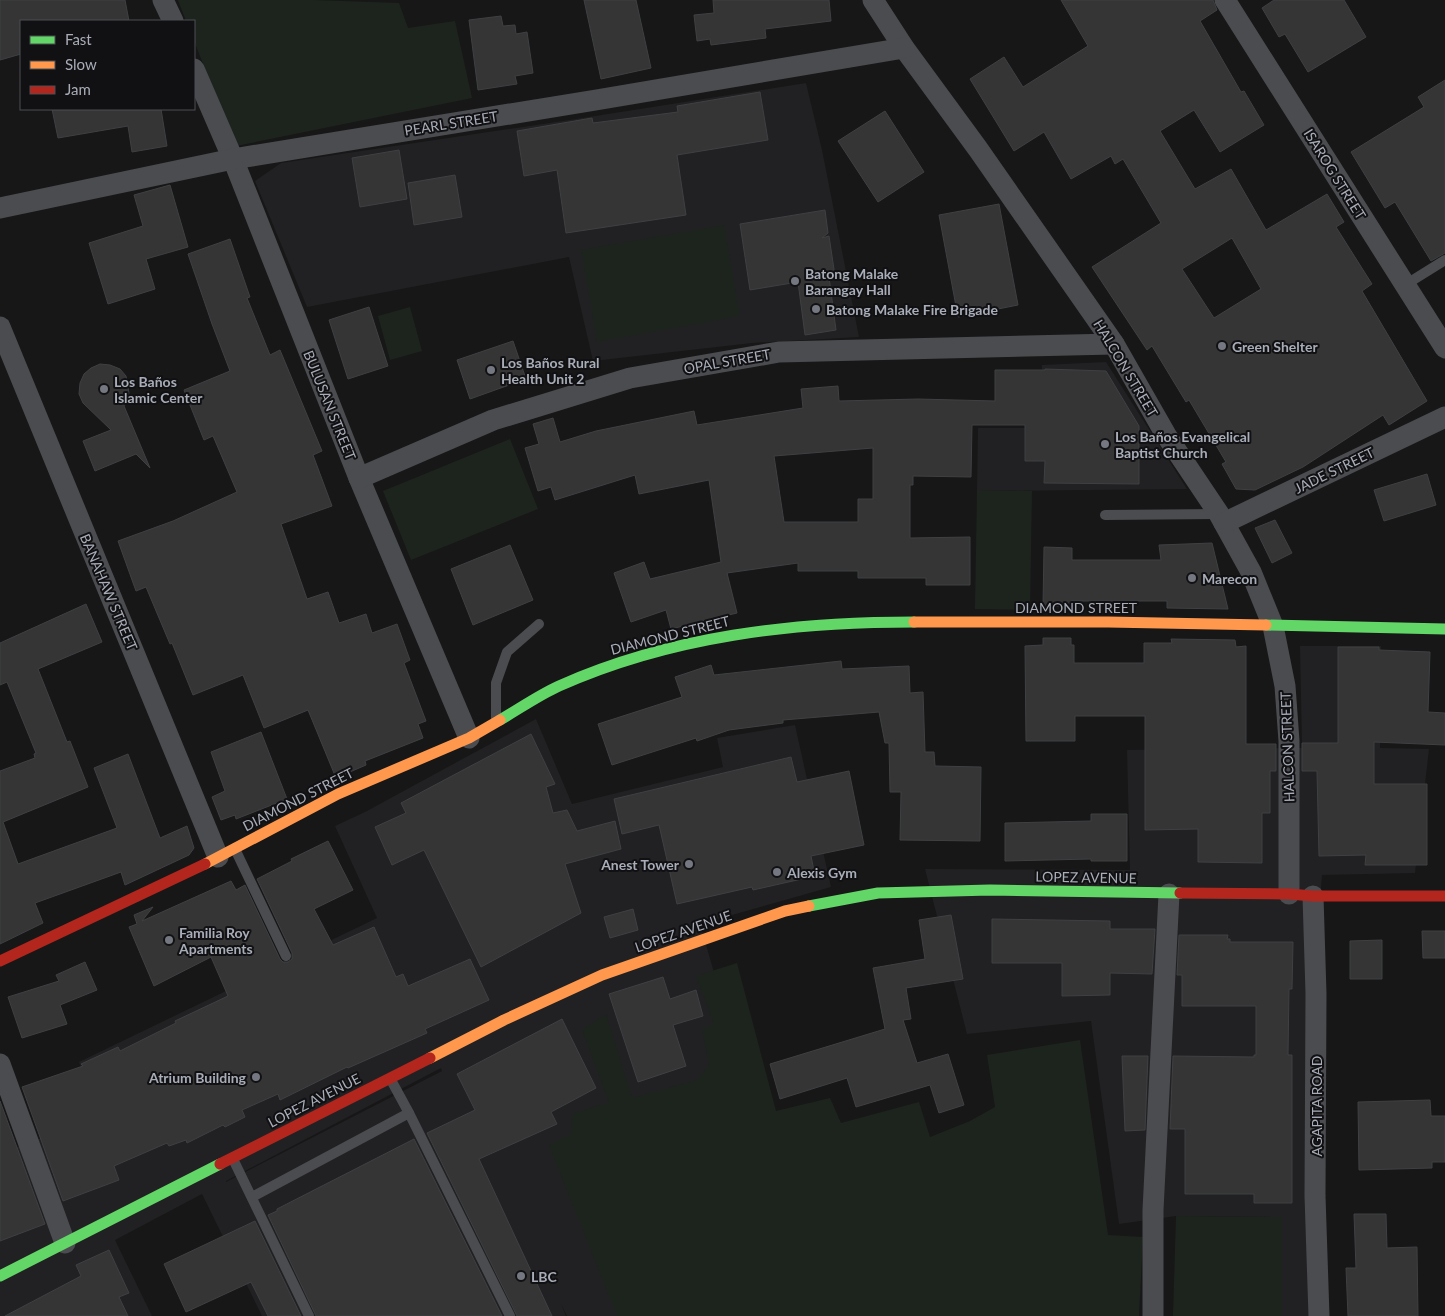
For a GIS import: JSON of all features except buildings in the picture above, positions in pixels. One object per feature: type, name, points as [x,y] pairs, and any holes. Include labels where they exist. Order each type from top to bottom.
[{"type":"main road","name":"DIAMOND STREET","points":[[0,961],[194,870],[338,794],[469,738],[557,687],[608,666],[707,639],[761,631],[832,624],[889,622],[1108,622],[1445,629]]},
{"type":"main road","name":"LOPEZ AVENUE","points":[[0,1276],[504,1020],[602,975],[785,911],[878,893],[990,890],[1169,894],[1289,894],[1313,896],[1445,896]]},
{"type":"street","points":[[163,0],[173,20]]},
{"type":"street","name":"HALCON STREET","points":[[873,0],[904,48],[984,157],[1114,344],[1166,435],[1221,518],[1251,572],[1273,626],[1285,686],[1289,741],[1289,894]]},
{"type":"street","name":"ISAROG STREET","points":[[1225,0],[1445,348]]},
{"type":"street","name":"PEARL STREET","points":[[0,208],[233,159],[904,48]]},
{"type":"street","name":"BULUSAN STREET","points":[[195,71],[233,159],[360,478],[469,738]]},
{"type":"street","name":"BANAHAW STREET","points":[[0,328],[227,852]]},
{"type":"street","name":"OPAL STREET","points":[[360,478],[493,420],[630,378],[779,352],[1114,344]]},
{"type":"street","name":"JADE STREET","points":[[1221,518],[1445,417]]},
{"type":"street","points":[[1153,1316],[1153,1210],[1169,894]]},
{"type":"street","name":"AGAPITA ROAD","points":[[1313,896],[1316,994],[1315,1196],[1318,1316]]},
{"type":"street","points":[[0,1064],[65,1244]]},
{"type":"lane","points":[[1405,285],[1445,260]]},
{"type":"lane","points":[[1105,515],[1221,518]]},
{"type":"lane","points":[[496,724],[496,683],[507,652],[539,624]]},
{"type":"lane","points":[[227,852],[286,956]]},
{"type":"lane","points":[[390,1079],[409,1113],[510,1316]]},
{"type":"lane","points":[[252,1197],[409,1113]]},
{"type":"lane","points":[[232,1158],[309,1316]]},
{"type":"shaded area","points":[[178,0],[313,0],[399,3],[408,28],[455,21],[472,98],[236,146],[195,44],[195,20],[186,20]]},
{"type":"shaded area","points":[[806,83],[822,150],[859,337],[752,343],[593,361],[569,257],[307,307],[255,181],[281,163]]},
{"type":"shaded area","points":[[724,225],[740,316],[597,342],[581,250]]},
{"type":"shaded area","points":[[410,307],[422,351],[390,360],[378,316]]},
{"type":"shaded area","points":[[1106,362],[1187,489],[977,491],[978,428],[1042,428],[1042,365]]},
{"type":"shaded area","points":[[510,439],[538,509],[411,560],[383,491]]},
{"type":"shaded area","points":[[977,491],[1032,491],[1030,610],[975,609]]},
{"type":"shaded area","points":[[1300,646],[1381,646],[1380,748],[1429,749],[1415,873],[1322,875],[1318,925],[1322,1316],[1282,1316],[1281,1217],[1176,1216],[1119,1224],[1091,1021],[967,1034],[925,869],[1130,870],[1127,750],[1302,748]]},
{"type":"shaded area","points":[[536,719],[572,804],[723,767],[717,738],[795,725],[831,887],[700,924],[807,1293],[758,1316],[567,1316],[561,1304],[566,1316],[262,1316],[202,1194],[115,1240],[152,1316],[0,1316],[0,1153],[100,1117],[79,1062],[377,918],[335,826],[365,812]],"holes":[[[441,1068],[442,1071],[226,1182]]]},
{"type":"shaded area","points":[[737,963],[776,1111],[830,1098],[841,1123],[919,1102],[930,1137],[970,1121],[995,1107],[987,1055],[1080,1040],[1108,1235],[1143,1237],[1139,1316],[617,1316],[549,1145],[571,1134],[572,1114],[609,1102],[582,1030],[606,1014],[632,1098],[697,1080],[709,1065],[702,1030],[714,1024],[696,976]]},
{"type":"shaded area","points":[[1176,1216],[1282,1217],[1282,1316],[1173,1316]]},
{"type":"traffic: fast","points":[[500,720],[559,686],[601,669],[689,644],[733,635],[778,629],[823,625],[914,622]]},
{"type":"traffic: fast","points":[[1266,625],[1445,629]]},
{"type":"traffic: fast","points":[[809,906],[878,893],[990,890],[1180,893]]},
{"type":"traffic: fast","points":[[0,1276],[220,1164]]},
{"type":"traffic: slow","points":[[914,622],[1108,622],[1266,625]]},
{"type":"traffic: slow","points":[[205,864],[338,794],[469,738],[500,720]]},
{"type":"traffic: slow","points":[[430,1058],[504,1020],[602,975],[785,911],[809,906]]},
{"type":"traffic: jam","points":[[0,961],[205,864]]},
{"type":"traffic: jam","points":[[1180,893],[1445,896]]},
{"type":"traffic: jam","points":[[220,1164],[430,1058]]},
{"type":"place","name":"Batong Malake Barangay Hall","points":[[795,281]]},
{"type":"place","name":"Batong Malake Fire Brigade","points":[[816,309]]},
{"type":"place","name":"Green Shelter","points":[[1222,346]]},
{"type":"place","name":"Los Baños Rural Health Unit 2","points":[[491,370]]},
{"type":"place","name":"Los Baños Islamic Center","points":[[104,389]]},
{"type":"place","name":"Los Baños Evangelical Baptist Church","points":[[1105,444]]},
{"type":"place","name":"Marecon","points":[[1192,578]]},
{"type":"place","name":"Anest Tower","points":[[689,864]]},
{"type":"place","name":"Alexis Gym","points":[[777,872]]},
{"type":"place","name":"Familia Roy Apartments","points":[[169,940]]},
{"type":"place","name":"Atrium Building","points":[[256,1077]]},
{"type":"place","name":"LBC","points":[[521,1276]]}]
